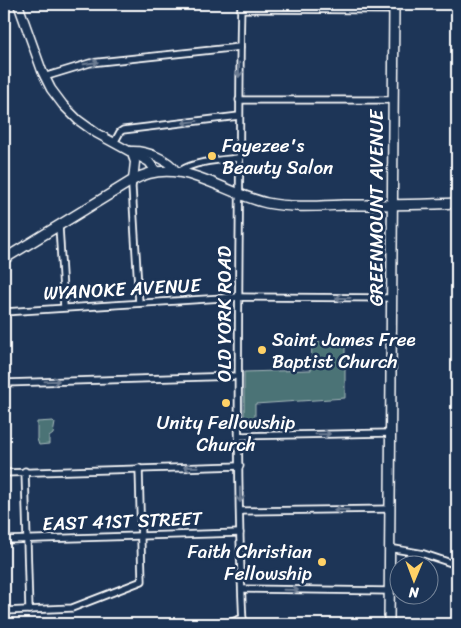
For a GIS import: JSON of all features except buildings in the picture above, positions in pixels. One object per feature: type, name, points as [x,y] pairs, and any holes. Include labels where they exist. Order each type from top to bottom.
[{"type":"main road","name":"GREENMOUNT AVENUE","points":[[389,556],[394,7]]},
{"type":"main road","points":[[4,259],[133,180],[156,171],[178,171],[262,202],[287,205],[457,203]]},
{"type":"main road","name":"GREENMOUNT AVENUE","points":[[389,606],[389,624]]},
{"type":"street","points":[[18,4],[44,77],[55,95],[70,113],[86,126],[152,164],[156,171]]},
{"type":"street","points":[[241,6],[394,7]]},
{"type":"street","name":"OLD YORK ROAD","points":[[241,6],[238,376],[243,621]]},
{"type":"street","points":[[44,77],[90,63],[240,47]]},
{"type":"street","points":[[239,100],[393,100]]},
{"type":"street","points":[[114,142],[123,130],[239,116]]},
{"type":"street","points":[[131,151],[140,152],[166,161],[178,171],[198,164],[239,158]]},
{"type":"street","points":[[131,151],[135,162],[132,187],[139,303]]},
{"type":"street","points":[[59,226],[64,307]]},
{"type":"street","name":"WYANOKE AVENUE","points":[[4,312],[238,297],[392,298]]},
{"type":"street","points":[[4,382],[238,376]]},
{"type":"street","points":[[239,436],[390,433]]},
{"type":"street","points":[[4,473],[240,466]]},
{"type":"street","points":[[4,610],[72,608],[142,581],[140,468]]},
{"type":"street","points":[[25,471],[29,610]]},
{"type":"street","points":[[240,511],[390,510]]},
{"type":"street","name":"EAST 41ST STREET","points":[[4,540],[240,533]]},
{"type":"street","points":[[389,548],[424,554],[457,565]]},
{"type":"street","points":[[242,590],[388,592]]},
{"type":"street","points":[[226,624],[243,621]]},
{"type":"green space","points":[[312,342],[345,342],[345,398],[255,404],[255,427],[244,427],[244,372],[311,370]]},
{"type":"green space","points":[[53,421],[55,423],[53,434],[49,437],[49,444],[39,445],[37,422]]},
{"type":"place","name":"Fayezee's Beauty Salon","points":[[212,156]]},
{"type":"place","name":"Saint James Free Baptist Church","points":[[262,350]]},
{"type":"place","name":"Unity Fellowship Church","points":[[226,403]]},
{"type":"place","name":"Faith Christian Fellowship","points":[[322,562]]}]
